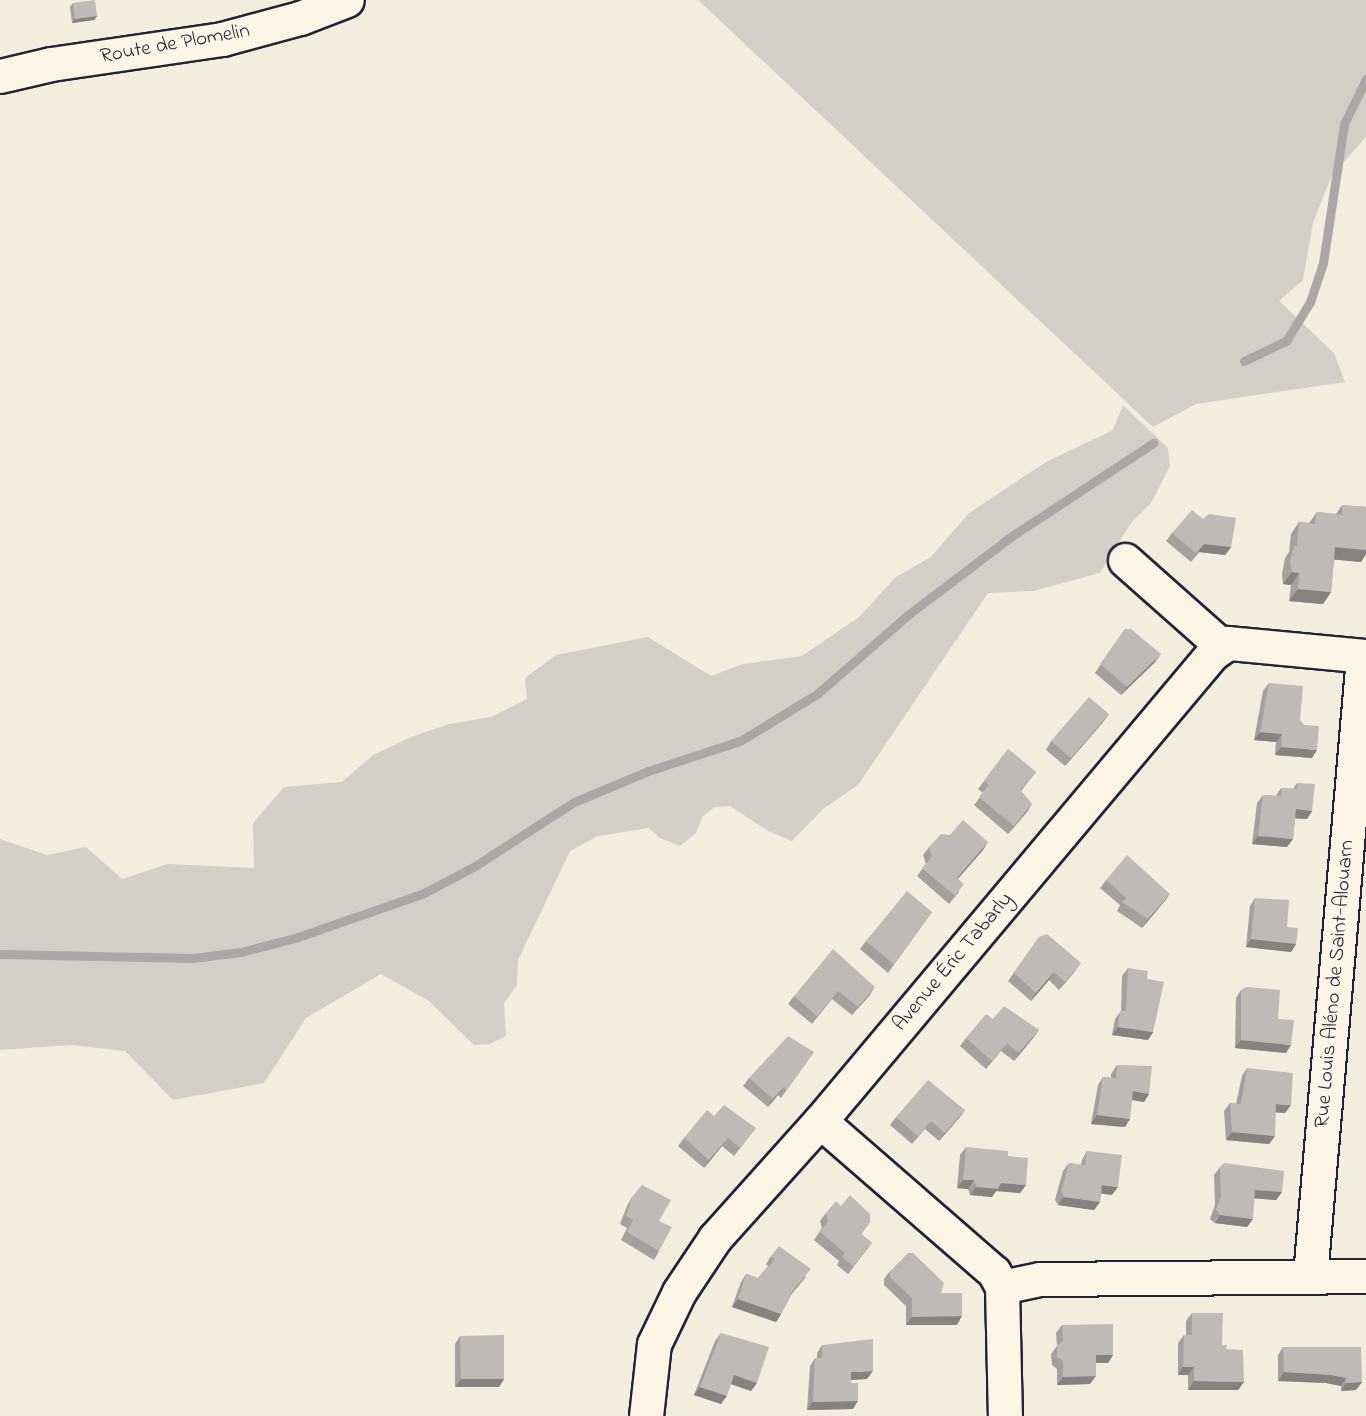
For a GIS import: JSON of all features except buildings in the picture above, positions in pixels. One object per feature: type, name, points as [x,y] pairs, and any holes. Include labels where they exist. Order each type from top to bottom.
[{"type":"street","name":"Route de Plomelin","points":[[0,76],[51,64],[222,39],[290,22],[347,0]]},
{"type":"street","points":[[1125,560],[1221,646],[1228,643],[1364,656]]},
{"type":"street","name":"Avenue Éric Tabarly","points":[[646,1416],[647,1379],[654,1344],[683,1284],[715,1238],[820,1120],[1221,646]]},
{"type":"street","name":"Rue Louis Aléno de Saint-Alouarn","points":[[1310,1276],[1364,656]]},
{"type":"street","points":[[820,1120],[983,1262],[1002,1287],[1005,1416]]},
{"type":"street","points":[[1002,1287],[1040,1279],[1366,1276]]},
{"type":"shaded area","points":[[698,0],[1366,0],[1366,137],[1332,175],[1313,223],[1303,280],[1279,301],[1334,353],[1345,382],[1196,404],[1153,427]]},
{"type":"shaded area","points":[[1123,405],[1168,448],[1170,466],[1151,503],[1131,523],[1100,573],[1033,591],[988,593],[858,785],[823,809],[792,841],[768,831],[730,806],[715,807],[703,816],[696,833],[680,846],[660,838],[649,828],[598,836],[570,851],[518,960],[517,985],[504,1003],[506,1036],[490,1044],[474,1045],[429,1001],[381,974],[306,1018],[264,1083],[173,1100],[125,1051],[71,1045],[0,1050],[0,839],[47,855],[86,847],[122,879],[167,864],[254,868],[253,823],[284,787],[342,782],[373,755],[411,737],[449,724],[491,717],[527,699],[525,678],[556,655],[648,637],[711,676],[743,664],[802,656],[859,617],[896,577],[931,557],[969,513],[1046,462],[1113,430]]},
{"type":"waterway","points":[[1244,361],[1286,341],[1310,302],[1323,263],[1344,124],[1366,79]]},
{"type":"waterway","points":[[0,954],[193,958],[241,952],[298,937],[424,893],[475,866],[574,802],[648,771],[740,741],[817,694],[909,614],[1009,538],[1153,443]]}]
